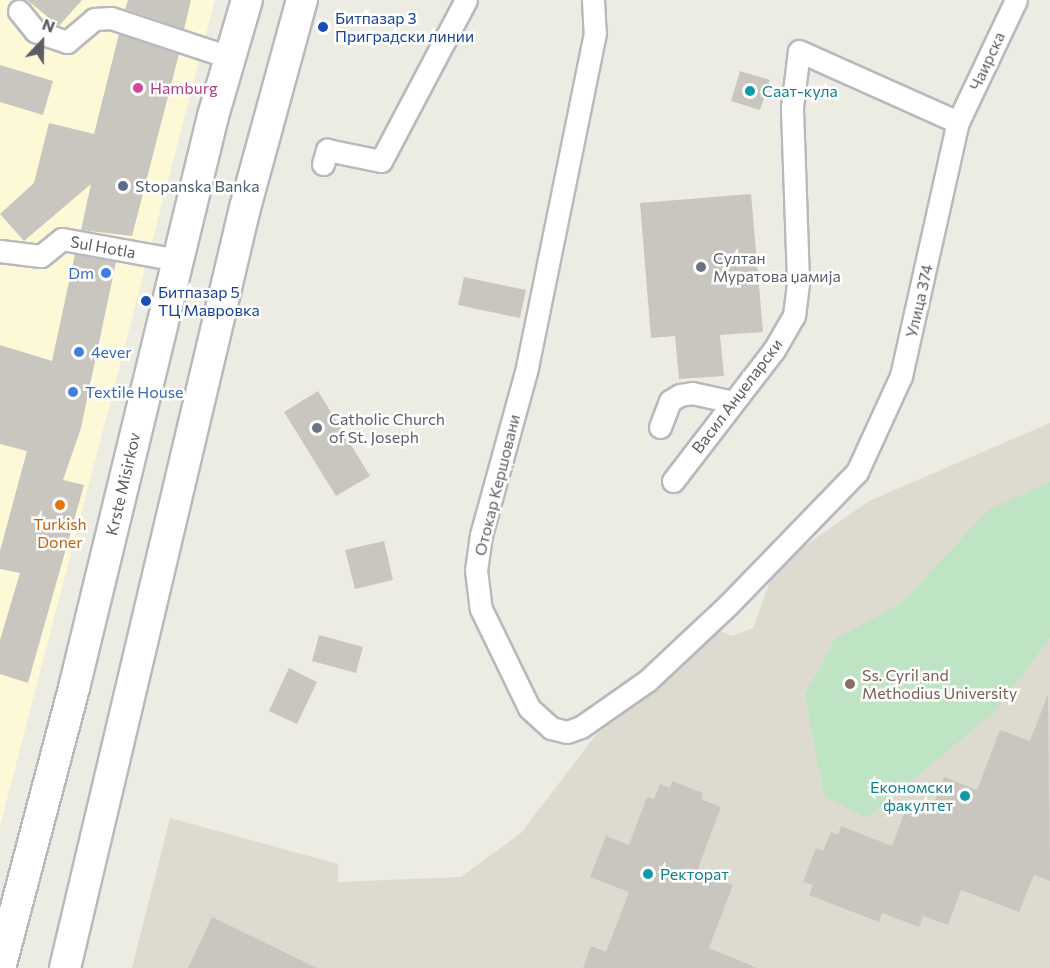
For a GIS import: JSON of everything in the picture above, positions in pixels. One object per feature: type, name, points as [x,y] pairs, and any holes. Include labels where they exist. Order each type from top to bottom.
[{"type":"street","name":"Krste Misirkov","points":[[0,968],[74,688],[177,260],[229,57],[247,0]]},
{"type":"street","points":[[65,968],[242,220],[302,0]]},
{"type":"street","points":[[325,157],[381,161],[466,0]]},
{"type":"street","name":"Отокар Кершовани","points":[[593,0],[595,33],[527,368],[481,536],[476,570],[481,609],[529,708],[551,728],[567,732],[580,727],[646,681],[737,595],[857,472]]},
{"type":"street","name":"Чаирска","points":[[958,122],[1016,0]]},
{"type":"street","points":[[19,11],[35,31],[67,42],[94,19],[111,18],[229,57]]},
{"type":"street","name":"Васил Анџеларски","points":[[673,481],[774,350],[794,316],[798,281],[792,107],[799,51],[958,122]]},
{"type":"street","name":"Улица 374","points":[[857,472],[901,376],[958,122]]},
{"type":"street","name":"Sul Hotla","points":[[0,251],[41,256],[62,239],[177,260]]},
{"type":"street","points":[[660,427],[670,401],[680,395],[692,393],[733,402]]},
{"type":"shaded area","points":[[0,0],[215,0],[0,826]]},
{"type":"shaded area","name":"Ss. Cyril and Methodius University","points":[[1050,423],[1050,968],[132,968],[170,818],[338,864],[338,882],[461,877],[521,833],[598,732],[712,628],[733,636],[753,628],[770,581],[786,559],[869,501]]},
{"type":"green space","points":[[1050,481],[1050,638],[994,712],[867,818],[824,796],[805,695],[834,640],[903,602],[987,511]]},
{"type":"building","points":[[27,0],[82,0],[59,26]]},
{"type":"building","points":[[128,0],[191,0],[184,29],[125,9]]},
{"type":"building","points":[[119,34],[179,54],[132,236],[81,230],[91,184],[24,241],[0,214],[34,183],[49,123],[94,134]]},
{"type":"building","points":[[0,65],[53,81],[43,115],[0,102]]},
{"type":"building","name":"Саат-кула","points":[[740,71],[770,80],[760,110],[731,101]]},
{"type":"building","name":"Султан Муратова џамија","points":[[751,194],[763,332],[720,335],[724,376],[679,379],[675,336],[651,338],[640,203]]},
{"type":"building","points":[[75,254],[116,262],[81,428],[63,480],[84,485],[28,683],[0,674],[0,640],[20,573],[0,569],[0,551],[27,451],[0,444],[0,345],[52,361]]},
{"type":"building","points":[[464,277],[526,290],[520,318],[458,305]]},
{"type":"building","name":"Catholic Church of St. Joseph","points":[[318,391],[370,476],[336,496],[284,412]]},
{"type":"building","points":[[384,541],[393,580],[355,589],[345,550]]},
{"type":"building","points":[[319,635],[363,647],[356,673],[312,661]]},
{"type":"building","points":[[289,668],[317,682],[297,724],[269,711]]},
{"type":"building","name":"Економски факултет","points":[[1048,694],[1050,881],[1034,875],[1019,912],[961,890],[948,925],[923,916],[919,927],[882,913],[879,922],[809,895],[813,885],[803,882],[816,848],[823,851],[831,832],[838,835],[841,826],[892,846],[907,806],[930,814],[944,777],[977,790],[1000,730],[1030,741]]},
{"type":"building","name":"Ректорат","points":[[672,781],[703,793],[701,799],[721,807],[697,871],[733,885],[709,948],[757,968],[583,968],[591,946],[606,952],[629,892],[590,877],[606,836],[629,845],[647,797],[654,799],[660,784],[670,788]]},
{"type":"building","points":[[212,917],[317,968],[188,968]]},
{"type":"place","name":"Битпазар 3 Приградски линии","points":[[323,27]]},
{"type":"place","name":"Hamburg","points":[[138,88]]},
{"type":"place","name":"Саат-кула","points":[[750,91]]},
{"type":"place","name":"Stopanska Banka","points":[[123,186]]},
{"type":"place","name":"Султан Муратова џамија","points":[[701,267]]},
{"type":"place","name":"Dm","points":[[106,273]]},
{"type":"place","name":"Битпазар 5 ТЦ Мавровка","points":[[146,301]]},
{"type":"place","name":"4ever","points":[[79,352]]},
{"type":"place","name":"Textile House","points":[[73,392]]},
{"type":"place","name":"Catholic Church of St. Joseph","points":[[317,428]]},
{"type":"place","name":"Turkish Doner","points":[[60,505]]},
{"type":"place","name":"Ss. Cyril and Methodius University","points":[[850,684]]},
{"type":"place","name":"Економски факултет","points":[[965,796]]},
{"type":"place","name":"Ректорат","points":[[648,874]]}]
